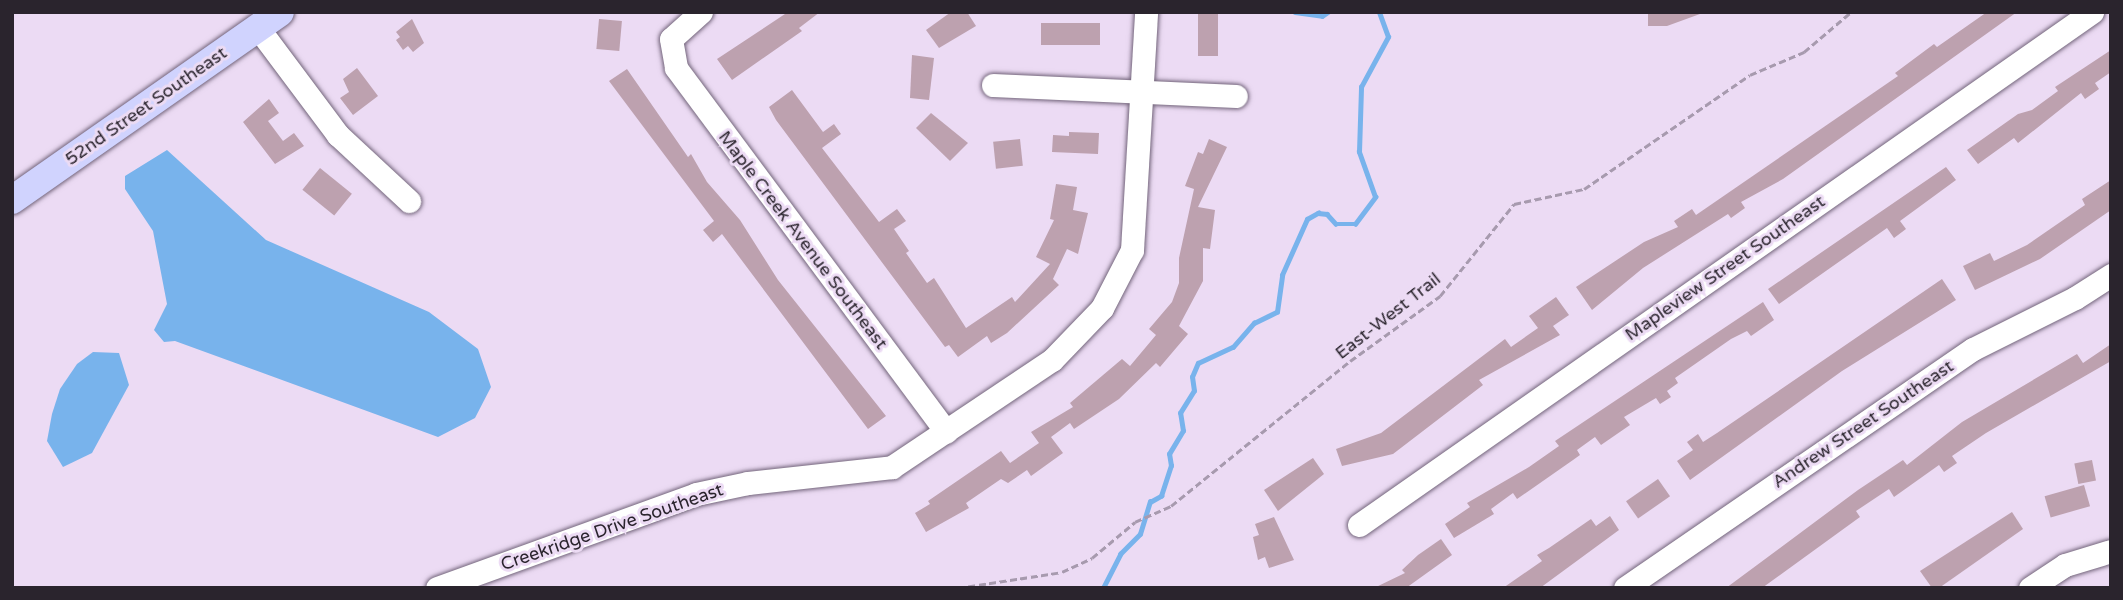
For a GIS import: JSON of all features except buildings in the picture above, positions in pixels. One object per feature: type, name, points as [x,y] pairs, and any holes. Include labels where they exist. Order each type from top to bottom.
[{"type":"main road","name":"52nd Street Southeast","points":[[12,200],[269,20]]},
{"type":"street","name":"Maple Creek Avenue Southeast","points":[[701,12],[682,26],[670,44],[676,68],[946,432]]},
{"type":"street","name":"Creekridge Drive Southeast","points":[[437,588],[696,494],[748,482],[892,467],[1070,345],[1114,289],[1136,231],[1146,12]]},
{"type":"street","name":"Mapleview Street Southeast","points":[[1359,525],[2092,12]]},
{"type":"street","points":[[269,20],[338,135],[409,201]]},
{"type":"street","points":[[993,85],[1236,96]]},
{"type":"street","name":"Andrew Street Southeast","points":[[1625,588],[1973,349],[2075,298],[2111,275]]},
{"type":"street","points":[[2030,588],[2065,565],[2111,551]]},
{"type":"path","name":"East-West Trail","points":[[958,588],[1078,566],[1135,522],[1171,506],[1350,361],[1440,296],[1514,204],[1584,189],[1750,75],[1804,52],[1851,12]]},
{"type":"path","points":[[841,588],[865,588]]},
{"type":"water","points":[[167,150],[266,240],[429,312],[478,349],[491,387],[475,418],[438,437],[175,341],[164,342],[154,330],[167,304],[153,231],[125,189],[125,176]]},
{"type":"water","points":[[93,352],[119,353],[129,385],[92,453],[63,467],[47,441],[52,414],[60,389],[77,364]]},
{"type":"waterway","points":[[1295,12],[1322,16],[1328,12]]},
{"type":"waterway","points":[[1103,588],[1120,554],[1140,534],[1150,502],[1161,496],[1171,466],[1169,454],[1183,431],[1180,413],[1194,391],[1192,377],[1198,363],[1233,347],[1254,323],[1277,312],[1282,275],[1307,219],[1318,213],[1327,214],[1336,224],[1355,224],[1375,197],[1359,152],[1361,87],[1388,37],[1379,12]]}]
